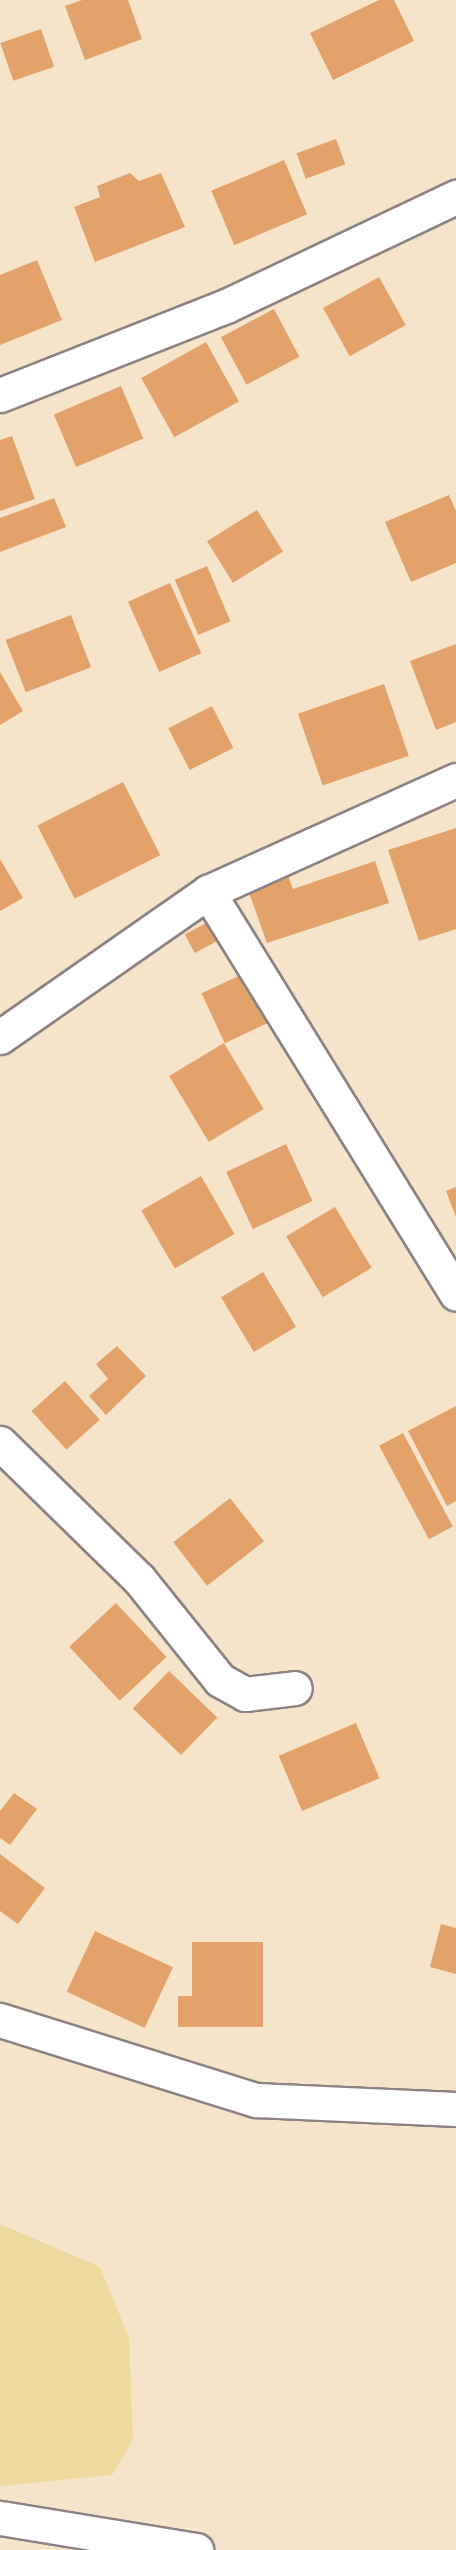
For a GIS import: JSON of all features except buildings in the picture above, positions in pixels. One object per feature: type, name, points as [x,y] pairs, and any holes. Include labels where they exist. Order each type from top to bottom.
[{"type":"street","points":[[0,394],[226,306],[456,197]]},
{"type":"street","points":[[0,1036],[208,892],[456,780]]},
{"type":"street","points":[[208,892],[456,1294]]},
{"type":"street","points":[[0,1443],[139,1579],[220,1680],[245,1694],[295,1688]]},
{"type":"street","points":[[0,2020],[256,2100],[456,2109]]},
{"type":"street","points":[[0,2518],[196,2550]]},
{"type":"sand","points":[[0,2224],[100,2267],[129,2338],[133,2440],[112,2475],[0,2486]]}]
